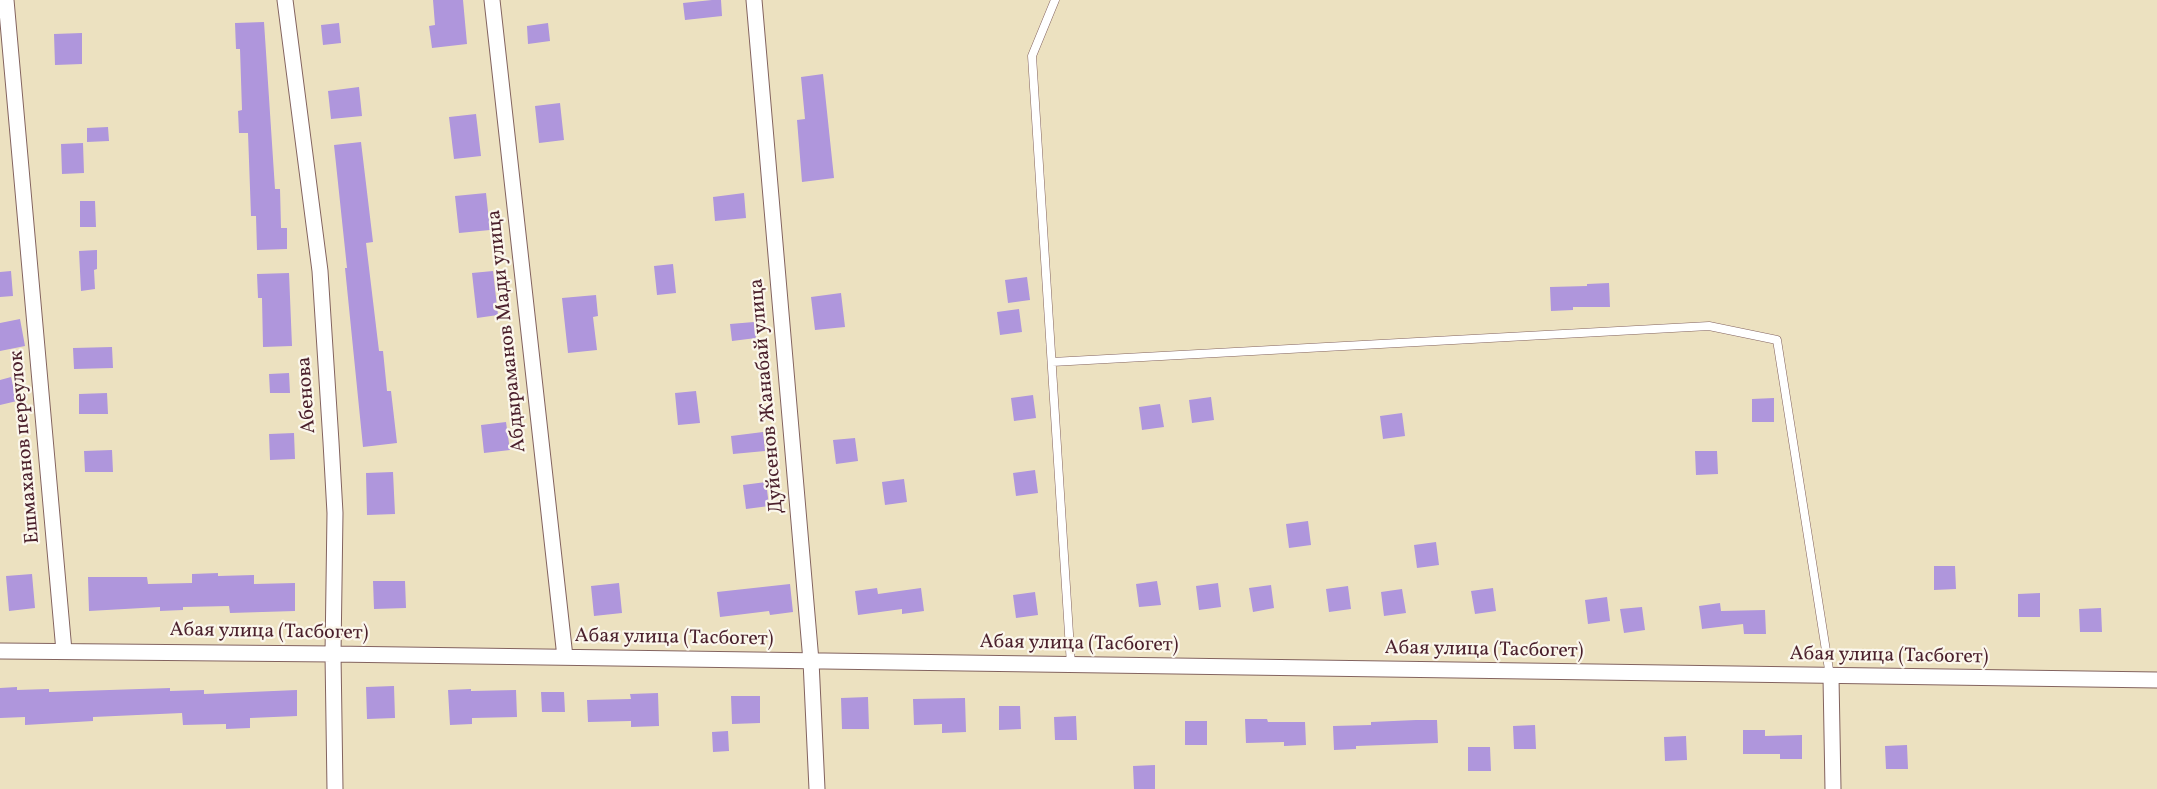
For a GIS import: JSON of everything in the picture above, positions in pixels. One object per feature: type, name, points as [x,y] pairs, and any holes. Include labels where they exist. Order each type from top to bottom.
[{"type":"street","name":"Ешмаханов переулок","points":[[6,0],[64,651]]},
{"type":"street","name":"Абенова","points":[[285,0],[320,272],[335,513],[333,654],[335,789]]},
{"type":"street","name":"Абдыраманов Мади улица","points":[[492,0],[565,657]]},
{"type":"street","name":"Дуйсенов Жанабай улица","points":[[754,0],[811,660],[818,789]]},
{"type":"street","name":"Абая улица (Тасбогет)","points":[[0,651],[811,660],[2157,680]]},
{"type":"street","points":[[1831,676],[1833,789]]},
{"type":"lane","points":[[1055,0],[1032,56],[1071,665]]},
{"type":"lane","points":[[1052,362],[1709,326],[1777,340],[1831,676]]},
{"type":"building","points":[[433,0],[463,0],[467,44],[432,48],[429,26],[435,25]]},
{"type":"building","points":[[721,0],[722,16],[685,20],[683,3]]},
{"type":"building","points":[[264,22],[275,189],[280,189],[281,228],[287,228],[287,249],[257,250],[256,216],[251,216],[248,133],[239,133],[238,111],[242,110],[240,49],[236,49],[235,23]]},
{"type":"building","points":[[339,23],[341,43],[323,45],[321,25]]},
{"type":"building","points":[[548,23],[550,41],[528,44],[527,26]]},
{"type":"building","points":[[82,33],[82,64],[55,65],[54,34]]},
{"type":"building","points":[[823,74],[834,178],[802,182],[797,120],[805,119],[801,77]]},
{"type":"building","points":[[359,87],[362,116],[331,119],[328,91]]},
{"type":"building","points":[[560,103],[564,140],[539,143],[535,106]]},
{"type":"building","points":[[476,114],[481,156],[454,159],[449,117]]},
{"type":"building","points":[[108,127],[109,141],[87,142],[87,128]]},
{"type":"building","points":[[361,142],[373,242],[366,243],[379,351],[383,351],[387,391],[391,391],[397,443],[363,447],[334,145]]},
{"type":"building","points":[[83,143],[84,173],[62,174],[61,144]]},
{"type":"building","points":[[486,193],[490,230],[459,233],[455,196]]},
{"type":"building","points":[[744,193],[746,218],[715,221],[713,197]]},
{"type":"building","points":[[80,201],[95,201],[96,227],[80,227]]},
{"type":"building","points":[[97,250],[97,269],[94,270],[95,289],[81,291],[79,251]]},
{"type":"building","points":[[673,264],[676,293],[657,295],[654,266]]},
{"type":"building","points":[[11,271],[13,296],[0,297],[0,272]]},
{"type":"building","points":[[493,271],[498,315],[477,318],[472,273]]},
{"type":"building","points":[[289,273],[292,346],[263,347],[262,298],[258,298],[257,274]]},
{"type":"building","points":[[1027,277],[1030,300],[1008,303],[1005,280]]},
{"type":"building","points":[[1609,283],[1610,307],[1573,307],[1573,310],[1551,311],[1550,287],[1587,286],[1587,284]]},
{"type":"building","points":[[841,293],[845,327],[815,330],[811,297]]},
{"type":"building","points":[[596,295],[598,316],[593,317],[597,350],[568,353],[562,298]]},
{"type":"building","points":[[1019,309],[1022,332],[1000,335],[997,312]]},
{"type":"building","points":[[20,319],[25,346],[0,351],[0,323]]},
{"type":"building","points":[[754,322],[756,338],[732,341],[730,324]]},
{"type":"building","points":[[112,347],[113,368],[74,369],[73,348]]},
{"type":"building","points":[[289,373],[290,393],[270,393],[269,374]]},
{"type":"building","points":[[11,377],[17,401],[0,405],[0,380]]},
{"type":"building","points":[[696,391],[700,423],[678,425],[675,393]]},
{"type":"building","points":[[107,393],[108,414],[79,414],[79,394]]},
{"type":"building","points":[[1033,395],[1036,418],[1014,421],[1011,398]]},
{"type":"building","points":[[1211,397],[1214,420],[1192,423],[1189,400]]},
{"type":"building","points":[[1774,398],[1774,422],[1752,422],[1752,399]]},
{"type":"building","points":[[1160,404],[1164,427],[1142,430],[1139,407]]},
{"type":"building","points":[[1402,413],[1405,436],[1383,439],[1380,416]]},
{"type":"building","points":[[506,422],[510,450],[484,453],[481,425]]},
{"type":"building","points":[[763,432],[765,451],[733,454],[731,436]]},
{"type":"building","points":[[294,433],[295,459],[270,460],[269,434]]},
{"type":"building","points":[[855,438],[858,461],[836,464],[833,440]]},
{"type":"building","points":[[112,450],[113,472],[85,472],[84,451]]},
{"type":"building","points":[[1695,451],[1717,451],[1718,474],[1696,475]]},
{"type":"building","points":[[1035,470],[1038,493],[1016,496],[1013,473]]},
{"type":"building","points":[[393,472],[395,514],[367,515],[366,473]]},
{"type":"building","points":[[904,479],[907,502],[885,505],[882,482]]},
{"type":"building","points":[[766,482],[769,506],[746,509],[743,485]]},
{"type":"building","points":[[1308,521],[1311,545],[1289,548],[1286,524]]},
{"type":"building","points":[[1436,542],[1439,565],[1417,568],[1414,545]]},
{"type":"building","points":[[1934,566],[1955,566],[1956,589],[1934,590]]},
{"type":"building","points":[[218,573],[218,576],[254,575],[254,584],[295,583],[295,611],[230,613],[229,606],[183,607],[183,610],[160,611],[160,607],[89,611],[88,577],[147,577],[148,584],[192,583],[192,574]]},
{"type":"building","points":[[32,574],[35,608],[9,611],[6,576]]},
{"type":"building","points":[[373,581],[405,581],[406,608],[374,609]]},
{"type":"building","points":[[1157,581],[1161,605],[1139,607],[1136,584]]},
{"type":"building","points":[[619,583],[622,613],[594,616],[591,586]]},
{"type":"building","points":[[1218,583],[1221,607],[1199,610],[1196,586]]},
{"type":"building","points":[[790,584],[793,612],[770,615],[769,611],[720,617],[717,592]]},
{"type":"building","points":[[1271,585],[1274,608],[1253,612],[1249,588]]},
{"type":"building","points":[[1348,586],[1351,609],[1329,612],[1326,589]]},
{"type":"building","points":[[877,588],[878,594],[921,588],[924,611],[902,614],[902,609],[858,615],[855,591]]},
{"type":"building","points":[[1493,588],[1496,611],[1475,614],[1471,591]]},
{"type":"building","points":[[1402,589],[1406,613],[1384,616],[1381,592]]},
{"type":"building","points":[[1035,592],[1038,615],[1016,618],[1013,595]]},
{"type":"building","points":[[2040,593],[2040,617],[2018,617],[2018,594]]},
{"type":"building","points":[[1607,597],[1610,621],[1588,624],[1585,600]]},
{"type":"building","points":[[1720,603],[1721,611],[1765,610],[1766,634],[1744,634],[1743,624],[1702,629],[1699,606]]},
{"type":"building","points":[[1642,607],[1645,630],[1624,633],[1620,609]]},
{"type":"building","points":[[2101,608],[2102,632],[2080,632],[2079,609]]},
{"type":"building","points":[[394,686],[395,718],[367,719],[366,687]]},
{"type":"building","points":[[17,687],[17,690],[49,689],[49,692],[170,688],[170,691],[204,690],[204,694],[297,690],[297,716],[250,718],[250,728],[226,729],[226,724],[183,725],[182,713],[93,717],[93,721],[25,725],[25,717],[0,718],[0,688]]},
{"type":"building","points":[[471,689],[471,691],[516,690],[517,717],[472,718],[472,724],[450,725],[448,690]]},
{"type":"building","points":[[541,692],[564,692],[565,712],[542,712]]},
{"type":"building","points":[[658,693],[659,726],[631,727],[631,721],[588,722],[587,700],[631,699],[630,694]]},
{"type":"building","points":[[731,696],[760,696],[760,723],[732,724]]},
{"type":"building","points":[[868,697],[869,729],[842,729],[841,698]]},
{"type":"building","points":[[965,698],[966,732],[942,733],[942,724],[914,725],[913,699]]},
{"type":"building","points":[[999,706],[1020,706],[1021,729],[999,730]]},
{"type":"building","points":[[1076,716],[1077,740],[1055,740],[1054,717]]},
{"type":"building","points":[[1245,719],[1267,719],[1268,722],[1305,722],[1306,745],[1284,746],[1284,742],[1246,743]]},
{"type":"building","points":[[1437,720],[1438,743],[1356,746],[1356,749],[1334,750],[1333,726],[1371,725],[1371,722]]},
{"type":"building","points":[[1185,721],[1207,721],[1207,745],[1185,745]]},
{"type":"building","points":[[1535,725],[1536,749],[1514,749],[1513,726]]},
{"type":"building","points":[[1743,730],[1765,730],[1765,736],[1802,735],[1802,759],[1780,759],[1780,754],[1743,754]]},
{"type":"building","points":[[728,731],[729,751],[713,752],[712,732]]},
{"type":"building","points":[[1686,736],[1687,760],[1665,761],[1664,737]]},
{"type":"building","points":[[1907,745],[1908,769],[1886,769],[1885,746]]},
{"type":"building","points":[[1468,747],[1490,747],[1491,771],[1468,771]]},
{"type":"building","points":[[1155,765],[1155,789],[1134,789],[1133,766]]}]
